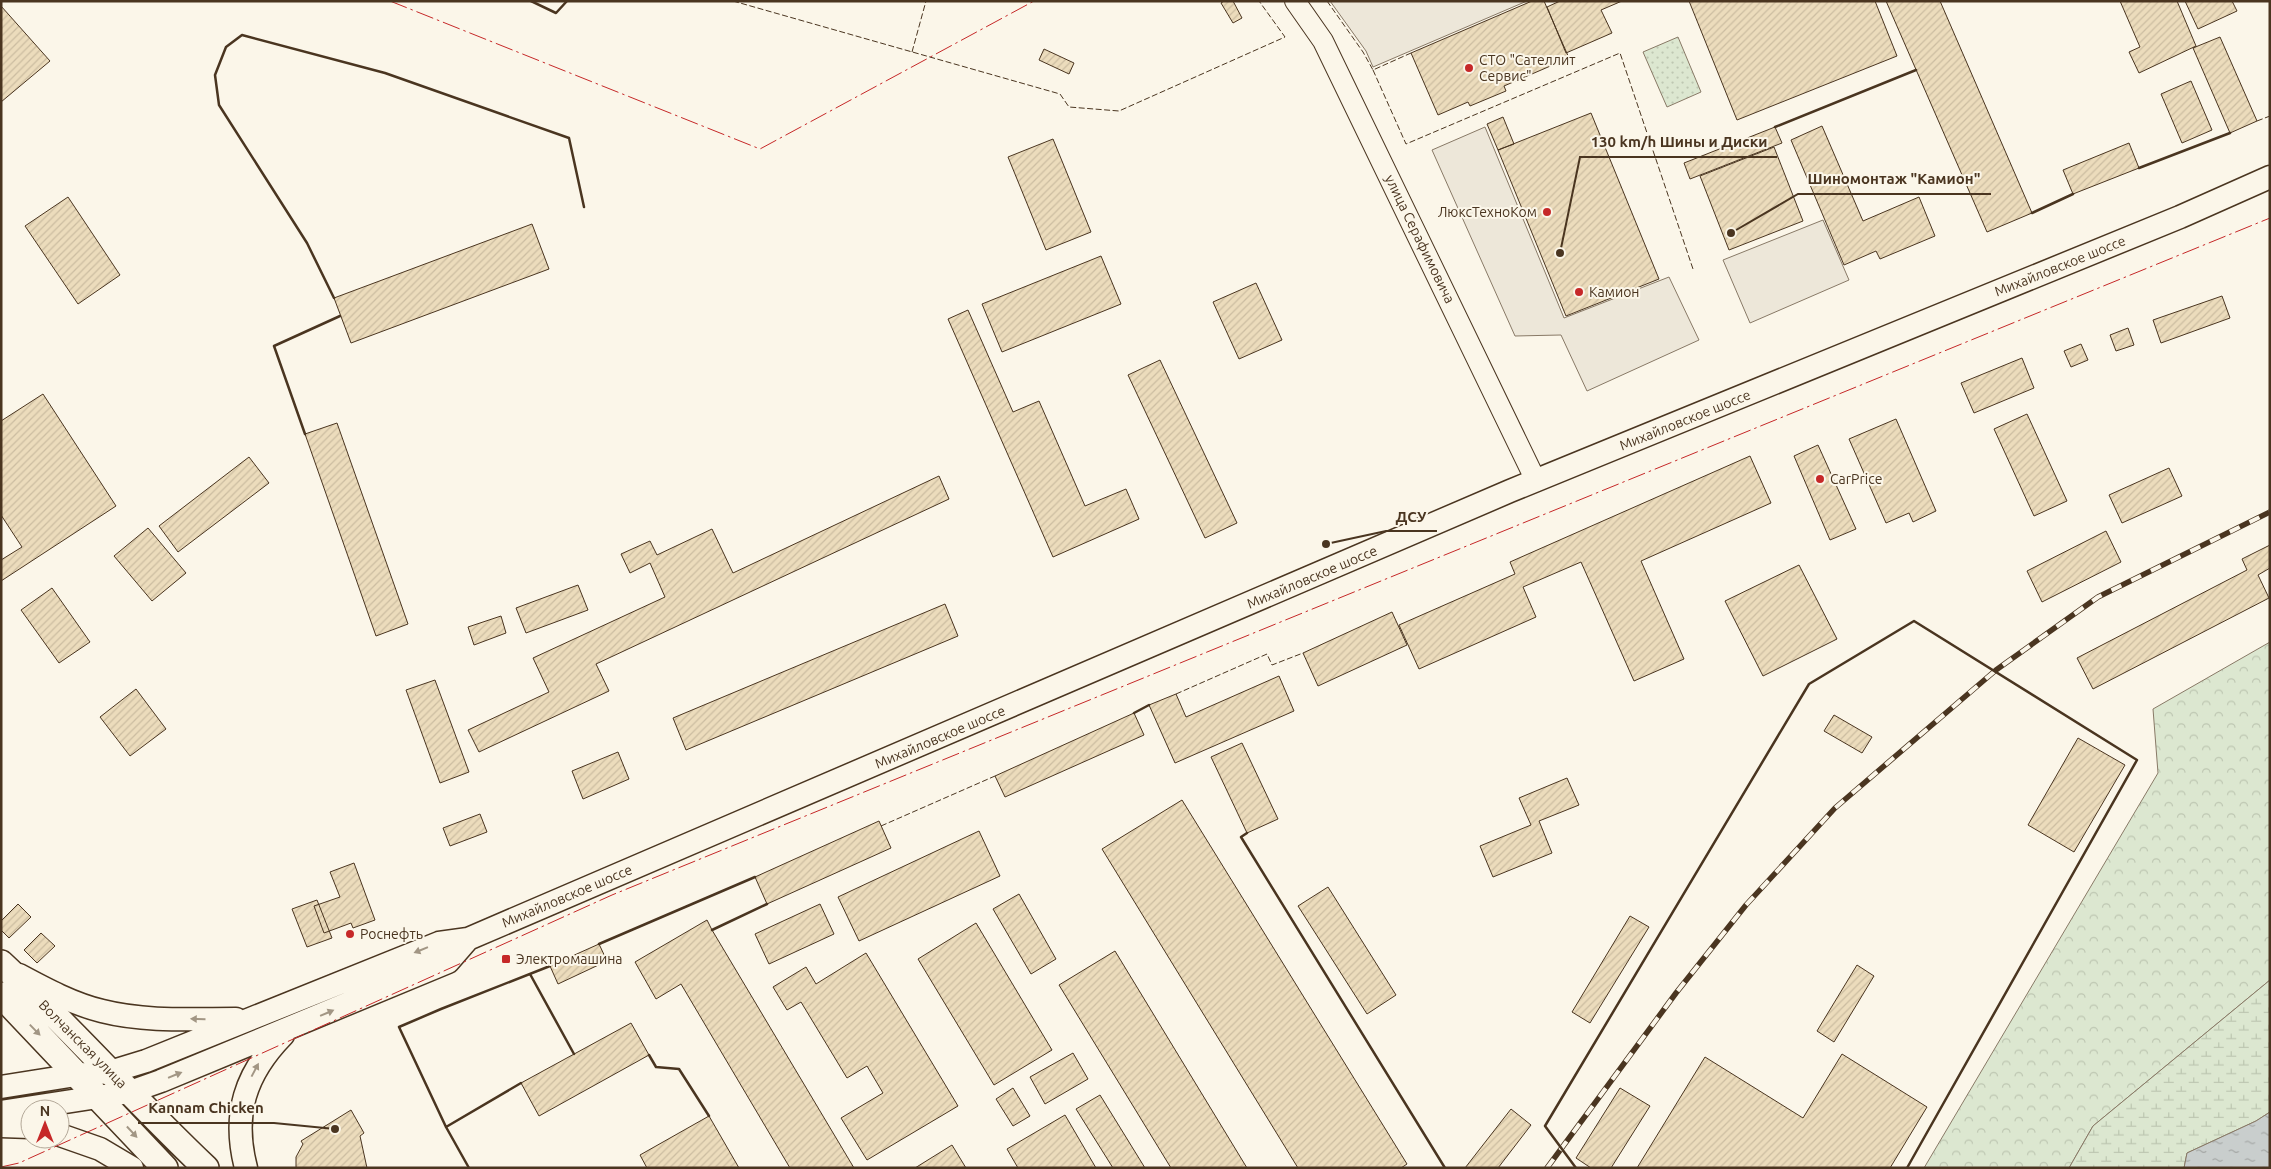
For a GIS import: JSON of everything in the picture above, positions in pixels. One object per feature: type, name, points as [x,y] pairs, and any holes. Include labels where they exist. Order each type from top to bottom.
[{"type":"main road","name":"Михайловское шоссе","points":[[1,1088],[76,1075],[110,1072],[146,1061],[439,943],[468,939],[1536,481],[2270,177]]},
{"type":"main road","name":"Михайловское шоссе","points":[[1,1112],[130,1092],[448,962],[468,939]]},
{"type":"main road","points":[[4,966],[58,995],[103,1012],[158,1018],[247,1020]]},
{"type":"main road","name":"Волчанская улица","points":[[4,966],[206,1168]]},
{"type":"main road","name":"Волчанская улица","points":[[1,995],[166,1168]]},
{"type":"main road","points":[[246,1168],[240,1144],[241,1110],[253,1072],[265,1053],[288,1029]]},
{"type":"main road","points":[[1,1126],[20,1127]]},
{"type":"main road","points":[[70,1138],[100,1149],[132,1168]]},
{"type":"street","name":"улица Серафимовича","points":[[1295,1],[1323,41],[1536,481]]},
{"type":"green space","points":[[1678,37],[1701,92],[1667,107],[1643,52]]},
{"type":"green space","points":[[2270,642],[2270,980],[2093,1126],[2069,1168],[1924,1168],[2158,773],[2153,709]]},
{"type":"green space","points":[[2270,980],[2270,1112],[2256,1121],[2187,1153],[2184,1168],[2069,1168],[2093,1126]]},
{"type":"shaded area","points":[[1330,1],[1527,1],[1373,67],[1366,51]]},
{"type":"shaded area","points":[[1485,127],[1564,318],[1669,277],[1699,340],[1587,391],[1561,335],[1515,336],[1432,150]]},
{"type":"shaded area","points":[[1823,220],[1849,280],[1750,323],[1723,260]]},
{"type":"water","points":[[2270,1112],[2270,1168],[2184,1168],[2187,1153],[2256,1121]]},
{"type":"building","points":[[1233,1],[1242,18],[1233,23],[1221,3]]},
{"type":"building","points":[[1532,1],[1544,1],[1569,58],[1504,86],[1506,91],[1470,106],[1468,102],[1438,115],[1411,53]]},
{"type":"building","points":[[1560,1],[1622,1],[1601,10],[1612,33],[1566,53],[1547,7]]},
{"type":"building","points":[[1689,1],[1875,1],[1897,56],[1737,120]]},
{"type":"building","points":[[1886,1],[1940,1],[2032,213],[1987,232]]},
{"type":"building","points":[[2120,1],[2177,1],[2196,46],[2139,73],[2129,52],[2140,47]]},
{"type":"building","points":[[2185,1],[2232,1],[2237,11],[2198,29]]},
{"type":"building","points":[[1,6],[50,61],[1,102]]},
{"type":"building","points":[[2220,37],[2257,121],[2230,133],[2193,48]]},
{"type":"building","points":[[1044,49],[1074,63],[1069,74],[1039,60]]},
{"type":"building","points":[[2191,81],[2212,130],[2182,143],[2161,94]]},
{"type":"building","points":[[1591,113],[1659,279],[1566,316],[1498,150]]},
{"type":"building","points":[[1503,117],[1514,144],[1498,150],[1487,124]]},
{"type":"building","points":[[1822,126],[1863,221],[1919,197],[1935,236],[1880,259],[1876,251],[1844,265],[1791,140]]},
{"type":"building","points":[[1775,127],[1782,143],[1690,179],[1684,163]]},
{"type":"building","points":[[1053,139],[1091,232],[1046,250],[1008,157]]},
{"type":"building","points":[[2129,143],[2139,168],[2073,194],[2063,170]]},
{"type":"building","points":[[1774,147],[1803,221],[1729,250],[1700,176]]},
{"type":"building","points":[[68,197],[120,275],[78,304],[25,226]]},
{"type":"building","points":[[532,224],[549,269],[351,343],[334,298]]},
{"type":"building","points":[[1101,256],[1121,304],[1002,352],[982,304]]},
{"type":"building","points":[[1256,283],[1282,340],[1239,359],[1213,302]]},
{"type":"building","points":[[2222,296],[2230,318],[2161,343],[2153,320]]},
{"type":"building","points":[[968,310],[1013,412],[1039,401],[1085,506],[1126,489],[1139,519],[1053,557],[948,319]]},
{"type":"building","points":[[2128,328],[2134,345],[2116,351],[2110,335]]},
{"type":"building","points":[[2081,344],[2088,360],[2071,367],[2064,351]]},
{"type":"building","points":[[2022,358],[2034,388],[1974,413],[1961,383]]},
{"type":"building","points":[[1160,360],[1237,523],[1205,538],[1128,375]]},
{"type":"building","points":[[43,394],[116,506],[1,581],[1,560],[22,547],[1,515],[1,421]]},
{"type":"building","points":[[2027,414],[2067,501],[2034,516],[1994,429]]},
{"type":"building","points":[[1896,419],[1936,511],[1913,522],[1909,513],[1886,523],[1849,439]]},
{"type":"building","points":[[337,423],[408,624],[376,636],[305,434]]},
{"type":"building","points":[[1818,445],[1856,529],[1830,540],[1794,456]]},
{"type":"building","points":[[1750,456],[1771,503],[1641,561],[1684,659],[1634,681],[1581,562],[1523,587],[1536,617],[1419,669],[1399,625],[1515,574],[1510,562]]},
{"type":"building","points":[[249,457],[269,483],[178,552],[159,526]]},
{"type":"building","points":[[2169,468],[2182,496],[2122,523],[2109,495]]},
{"type":"building","points":[[939,476],[949,499],[596,664],[609,691],[479,752],[468,730],[549,692],[533,658],[665,597],[650,563],[630,573],[621,554],[650,541],[657,555],[712,529],[733,573]]},
{"type":"building","points":[[148,528],[186,573],[152,601],[114,556]]},
{"type":"building","points":[[2106,531],[2121,562],[2042,602],[2027,571]]},
{"type":"building","points":[[2270,545],[2270,568],[2258,575],[2269,598],[2093,689],[2077,658],[2247,570],[2242,559]]},
{"type":"building","points":[[1799,565],[1837,639],[1763,676],[1725,601]]},
{"type":"building","points":[[578,585],[588,610],[526,633],[516,608]]},
{"type":"building","points":[[52,588],[90,642],[59,663],[21,610]]},
{"type":"building","points":[[945,604],[958,636],[686,750],[673,718]]},
{"type":"building","points":[[1392,612],[1407,645],[1318,686],[1303,653]]},
{"type":"building","points":[[501,616],[506,633],[474,645],[468,627]]},
{"type":"building","points":[[1279,676],[1294,711],[1175,763],[1149,705],[1176,694],[1186,717]]},
{"type":"building","points":[[435,680],[469,772],[440,783],[406,690]]},
{"type":"building","points":[[136,689],[166,729],[130,756],[100,717]]},
{"type":"building","points":[[1134,713],[1144,735],[1005,797],[995,776]]},
{"type":"building","points":[[1834,715],[1872,737],[1862,753],[1824,731]]},
{"type":"building","points":[[2078,738],[2125,765],[2074,852],[2028,825]]},
{"type":"building","points":[[1242,743],[1278,819],[1247,833],[1211,757]]},
{"type":"building","points":[[618,752],[629,779],[583,799],[572,771]]},
{"type":"building","points":[[1567,778],[1579,805],[1539,821],[1552,853],[1493,877],[1480,846],[1531,825],[1519,798]]},
{"type":"building","points":[[1182,800],[1407,1164],[1401,1168],[1298,1168],[1102,849]]},
{"type":"building","points":[[480,814],[487,832],[450,846],[443,828]]},
{"type":"building","points":[[879,821],[891,848],[767,904],[755,877]]},
{"type":"building","points":[[979,831],[1000,876],[859,941],[838,897]]},
{"type":"building","points":[[354,863],[375,920],[353,928],[351,923],[324,933],[314,906],[340,897],[330,872]]},
{"type":"building","points":[[1328,887],[1396,995],[1367,1014],[1298,906]]},
{"type":"building","points":[[1019,894],[1056,959],[1031,974],[993,909]]},
{"type":"building","points":[[317,900],[332,938],[307,947],[292,909]]},
{"type":"building","points":[[18,904],[31,917],[9,938],[1,930],[1,921]]},
{"type":"building","points":[[820,904],[834,934],[769,964],[755,934]]},
{"type":"building","points":[[1630,916],[1649,927],[1590,1023],[1572,1012]]},
{"type":"building","points":[[707,920],[854,1168],[790,1168],[681,984],[656,999],[635,962]]},
{"type":"building","points":[[976,923],[1052,1050],[994,1085],[918,959]]},
{"type":"building","points":[[41,933],[55,946],[37,963],[24,950]]},
{"type":"building","points":[[599,944],[607,961],[558,984],[550,966]]},
{"type":"building","points":[[1115,951],[1247,1168],[1171,1168],[1059,985]]},
{"type":"building","points":[[866,953],[958,1106],[867,1160],[841,1118],[883,1093],[867,1066],[847,1078],[801,1002],[787,1010],[773,987],[806,967],[816,984]]},
{"type":"building","points":[[1857,965],[1874,976],[1834,1042],[1817,1031]]},
{"type":"building","points":[[631,1023],[649,1055],[539,1116],[521,1083]]},
{"type":"building","points":[[1073,1053],[1088,1079],[1045,1104],[1030,1077]]},
{"type":"building","points":[[1842,1054],[1927,1107],[1890,1168],[1637,1168],[1705,1057],[1803,1118]]},
{"type":"building","points":[[1013,1088],[1030,1116],[1013,1126],[996,1099]]},
{"type":"building","points":[[1620,1088],[1650,1106],[1611,1168],[1591,1168],[1576,1158]]},
{"type":"building","points":[[1100,1095],[1145,1168],[1113,1168],[1076,1109]]},
{"type":"building","points":[[1511,1109],[1531,1125],[1498,1168],[1465,1168]]},
{"type":"building","points":[[351,1110],[364,1133],[360,1136],[367,1168],[296,1168],[296,1157],[303,1144],[301,1141]]},
{"type":"building","points":[[1065,1115],[1096,1168],[1018,1168],[1007,1149]]},
{"type":"building","points":[[709,1116],[739,1168],[647,1168],[640,1155]]},
{"type":"building","points":[[952,1145],[966,1168],[915,1168]]},
{"type":"railway","points":[[1547,1168],[1676,993],[1746,905],[1835,808],[1996,670],[2098,597],[2270,512]]},
{"type":"fence","points":[[733,1],[1060,94],[1069,107],[1119,111],[1285,37],[1259,1]]},
{"type":"fence","points":[[912,52],[926,1]]},
{"type":"fence","points":[[1327,1],[1363,52],[1373,70],[1411,53]]},
{"type":"fence","points":[[1373,70],[1406,144],[1620,53],[1693,269]]},
{"type":"fence","points":[[2257,121],[2270,116]]},
{"type":"fence","points":[[1176,694],[1267,654],[1272,665],[1303,653]]},
{"type":"fence","points":[[881,826],[995,776]]},
{"type":"wall","points":[[531,1],[556,13],[567,1]]},
{"type":"wall","points":[[334,298],[307,243],[219,105],[215,75],[226,47],[242,35],[385,73],[569,138],[584,207]]},
{"type":"wall","points":[[1775,127],[1916,70]]},
{"type":"wall","points":[[2139,168],[2230,133]]},
{"type":"wall","points":[[2032,213],[2073,194]]},
{"type":"wall","points":[[305,434],[274,346],[340,316]]},
{"type":"wall","points":[[1576,1168],[1545,1126],[1809,684],[1914,621],[2137,760],[1907,1168]]},
{"type":"wall","points":[[1134,713],[1149,705]]},
{"type":"wall","points":[[1247,833],[1241,837],[1445,1168]]},
{"type":"wall","points":[[599,944],[755,877]]},
{"type":"wall","points":[[712,930],[767,904]]},
{"type":"wall","points":[[469,1168],[446,1127],[399,1027],[550,966]]},
{"type":"wall","points":[[530,974],[574,1054]]},
{"type":"wall","points":[[649,1055],[656,1067],[679,1069],[709,1116]]},
{"type":"wall","points":[[446,1127],[521,1083]]},
{"type":"power","points":[[390,1],[760,149],[1034,1]]},
{"type":"power","points":[[1,1167],[19,1163],[612,895],[2270,218]]},
{"type":"place","name":"СТО \"Сателлит Сервис\"","points":[[1469,68]]},
{"type":"place","name":"ЛюксТехноКом","points":[[1547,212]]},
{"type":"place","name":"Шиномонтаж \"Камион\"","points":[[1731,233]]},
{"type":"place","name":"130 km/h Шины и Диски","points":[[1560,253]]},
{"type":"place","name":"Камион","points":[[1579,292]]},
{"type":"place","name":"CarPrice","points":[[1820,479]]},
{"type":"place","name":"ДСУ","points":[[1326,544]]},
{"type":"place","name":"Роснефть","points":[[350,934]]},
{"type":"place","name":"Электромашина","points":[[506,959]]},
{"type":"place","name":"Kannam Chicken","points":[[335,1129]]}]
